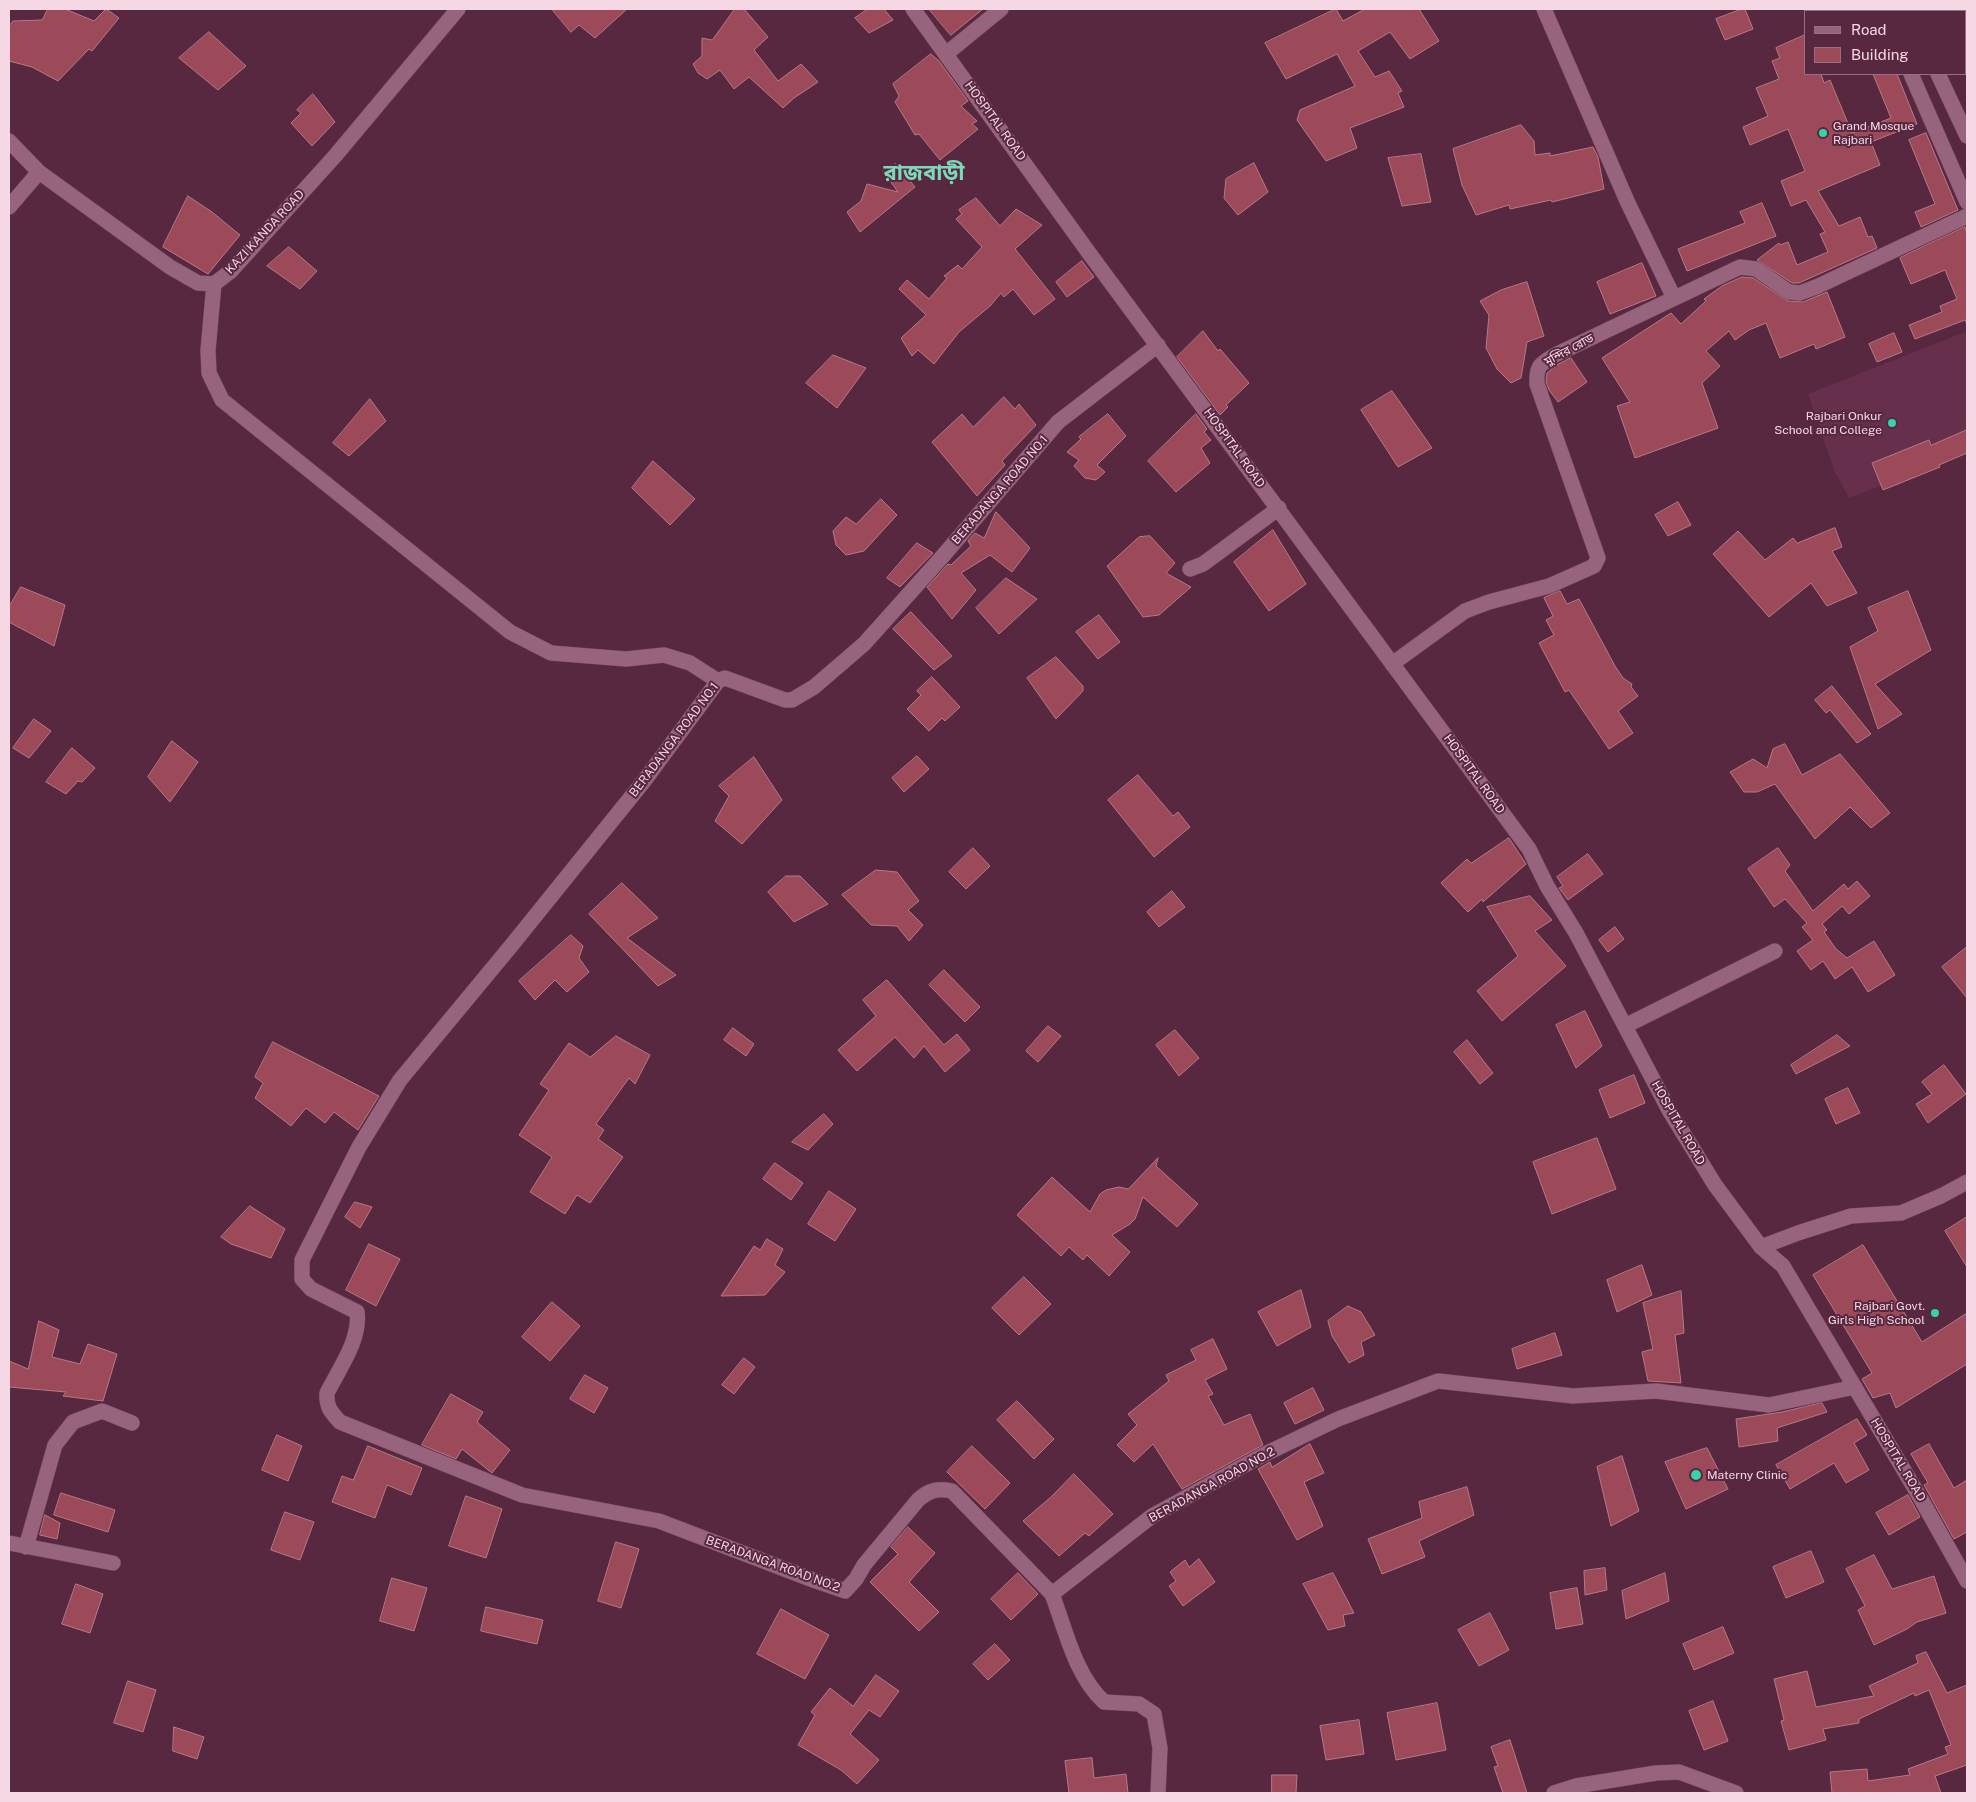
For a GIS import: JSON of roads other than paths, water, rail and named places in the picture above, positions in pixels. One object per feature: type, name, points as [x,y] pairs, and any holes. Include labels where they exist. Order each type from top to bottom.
[{"type":"street","name":"KAZI KANDA ROAD","points":[[9,141],[39,172],[170,268],[198,283],[214,284],[231,270],[335,156],[458,9]]},
{"type":"street","name":"HOSPITAL ROAD","points":[[913,9],[1089,253],[1529,849],[1547,886],[1576,933],[1669,1110],[1710,1177],[1762,1247],[1783,1266],[1967,1581]]},
{"type":"street","points":[[946,54],[1001,9]]},
{"type":"street","points":[[1544,9],[1627,202],[1674,298]]},
{"type":"street","points":[[1911,75],[1967,202]]},
{"type":"street","points":[[1938,75],[1967,136]]},
{"type":"street","points":[[9,207],[39,172]]},
{"type":"street","name":"মুন্দির রোড","points":[[1392,664],[1465,611],[1489,602],[1549,586],[1597,563],[1598,558],[1537,384],[1536,372],[1541,364],[1555,355],[1740,267],[1756,269],[1789,292],[1800,293],[1967,216]]},
{"type":"street","points":[[214,284],[208,350],[209,374],[222,400],[510,632],[551,653],[626,659],[664,655],[690,663],[718,681]]},
{"type":"street","name":"BERADANGA ROAD NO.1","points":[[359,1147],[400,1080],[644,781],[718,681],[726,678],[785,700],[792,700],[814,687],[864,644],[1058,422],[1158,345]]},
{"type":"street","points":[[1190,569],[1203,564],[1279,508]]},
{"type":"street","points":[[1625,1026],[1775,951]]},
{"type":"street","name":"BERADANGA ROAD NO.2","points":[[359,1147],[302,1260],[301,1272],[302,1279],[311,1289],[357,1312],[358,1320],[353,1341],[327,1393],[326,1402],[329,1410],[340,1422],[395,1446],[522,1495],[659,1521],[845,1591],[856,1579],[864,1565],[922,1496],[927,1492],[942,1488],[952,1491],[1052,1594],[1161,1511],[1263,1455],[1338,1419],[1438,1382],[1573,1396],[1656,1391],[1769,1404],[1855,1387]]},
{"type":"street","points":[[1762,1247],[1851,1216],[1901,1213],[1941,1196],[1967,1182]]},
{"type":"street","points":[[26,1547],[55,1445],[73,1422],[102,1411],[132,1423]]},
{"type":"street","points":[[9,1543],[113,1563]]},
{"type":"street","points":[[1052,1594],[1083,1678],[1092,1691],[1104,1702],[1139,1704],[1154,1714],[1160,1748],[1158,1793]]},
{"type":"street","points":[[1554,1793],[1576,1786],[1656,1773],[1679,1772],[1736,1793]]},
{"type":"place","name":"Grand Mosque Rajbari","points":[[1823,133]]},
{"type":"place","name":"Rajbari Onkur School and College","points":[[1892,423]]},
{"type":"place","name":"Rajbari Govt. Girls High School","points":[[1935,1313]]},
{"type":"place","name":"Materny Clinic","points":[[1696,1475]]},
{"type":"district","name":"রাজবাড়ী","points":[[924,173]]}]
